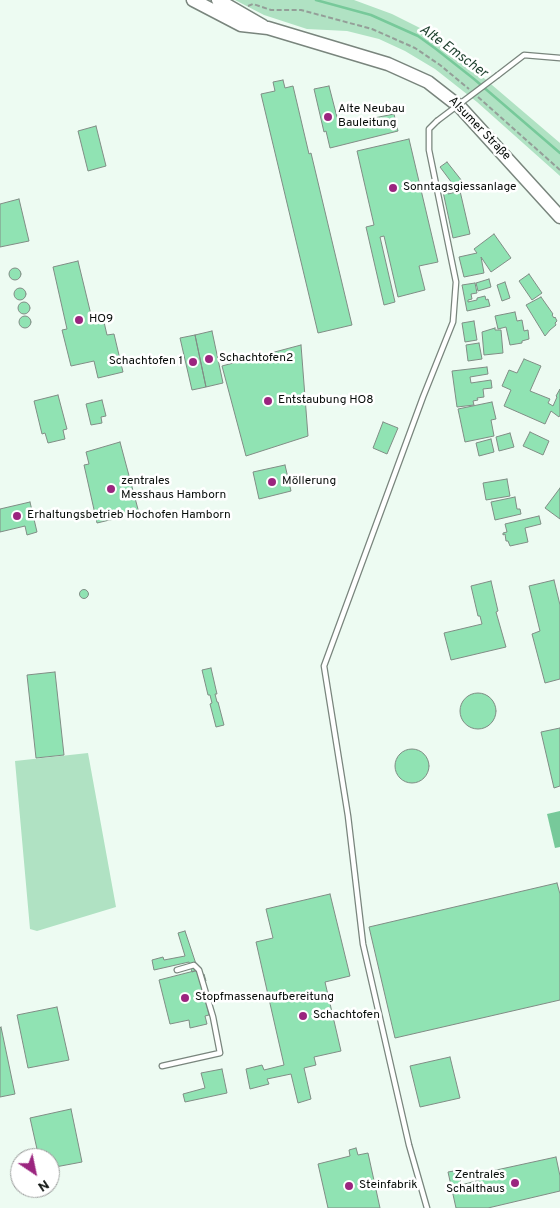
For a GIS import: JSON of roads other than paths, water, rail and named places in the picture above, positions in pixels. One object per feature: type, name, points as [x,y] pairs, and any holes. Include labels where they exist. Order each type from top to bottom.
[{"type":"street","name":"Alsumer Straße","points":[[194,0],[241,24],[268,28],[388,64],[428,82],[442,91],[460,107],[560,217]]},
{"type":"street","name":"Alsumer Straße","points":[[218,0],[268,28]]},
{"type":"lane","points":[[427,1208],[408,1145],[363,944],[348,816],[324,666],[423,397],[453,322],[456,282],[429,150],[429,129],[524,54],[560,58]]},
{"type":"lane","points":[[162,1066],[220,1053],[213,1017],[199,970],[194,965],[177,970]]},
{"type":"waterway","name":"Alte Emscher","points":[[316,0],[371,15],[418,36],[474,79],[560,153]]},
{"type":"place","name":"Alte Neubau Bauleitung","points":[[328,117]]},
{"type":"place","name":"Sonntagsgiessanlage","points":[[393,188]]},
{"type":"place","name":"HO9","points":[[79,320]]},
{"type":"place","name":"Schachtofen2","points":[[209,359]]},
{"type":"place","name":"Schachtofen 1","points":[[193,362]]},
{"type":"place","name":"Entstaubung HO8","points":[[268,401]]},
{"type":"place","name":"Möllerung","points":[[272,482]]},
{"type":"place","name":"zentrales Messhaus Hamborn","points":[[111,489]]},
{"type":"place","name":"Erhaltungsbetrieb Hochofen Hamborn","points":[[17,516]]},
{"type":"place","name":"Stopfmassenaufbereitung","points":[[185,998]]},
{"type":"place","name":"Schachtofen","points":[[303,1016]]},
{"type":"place","name":"Zentrales Schalthaus","points":[[515,1183]]},
{"type":"place","name":"Steinfabrik","points":[[349,1186]]}]
